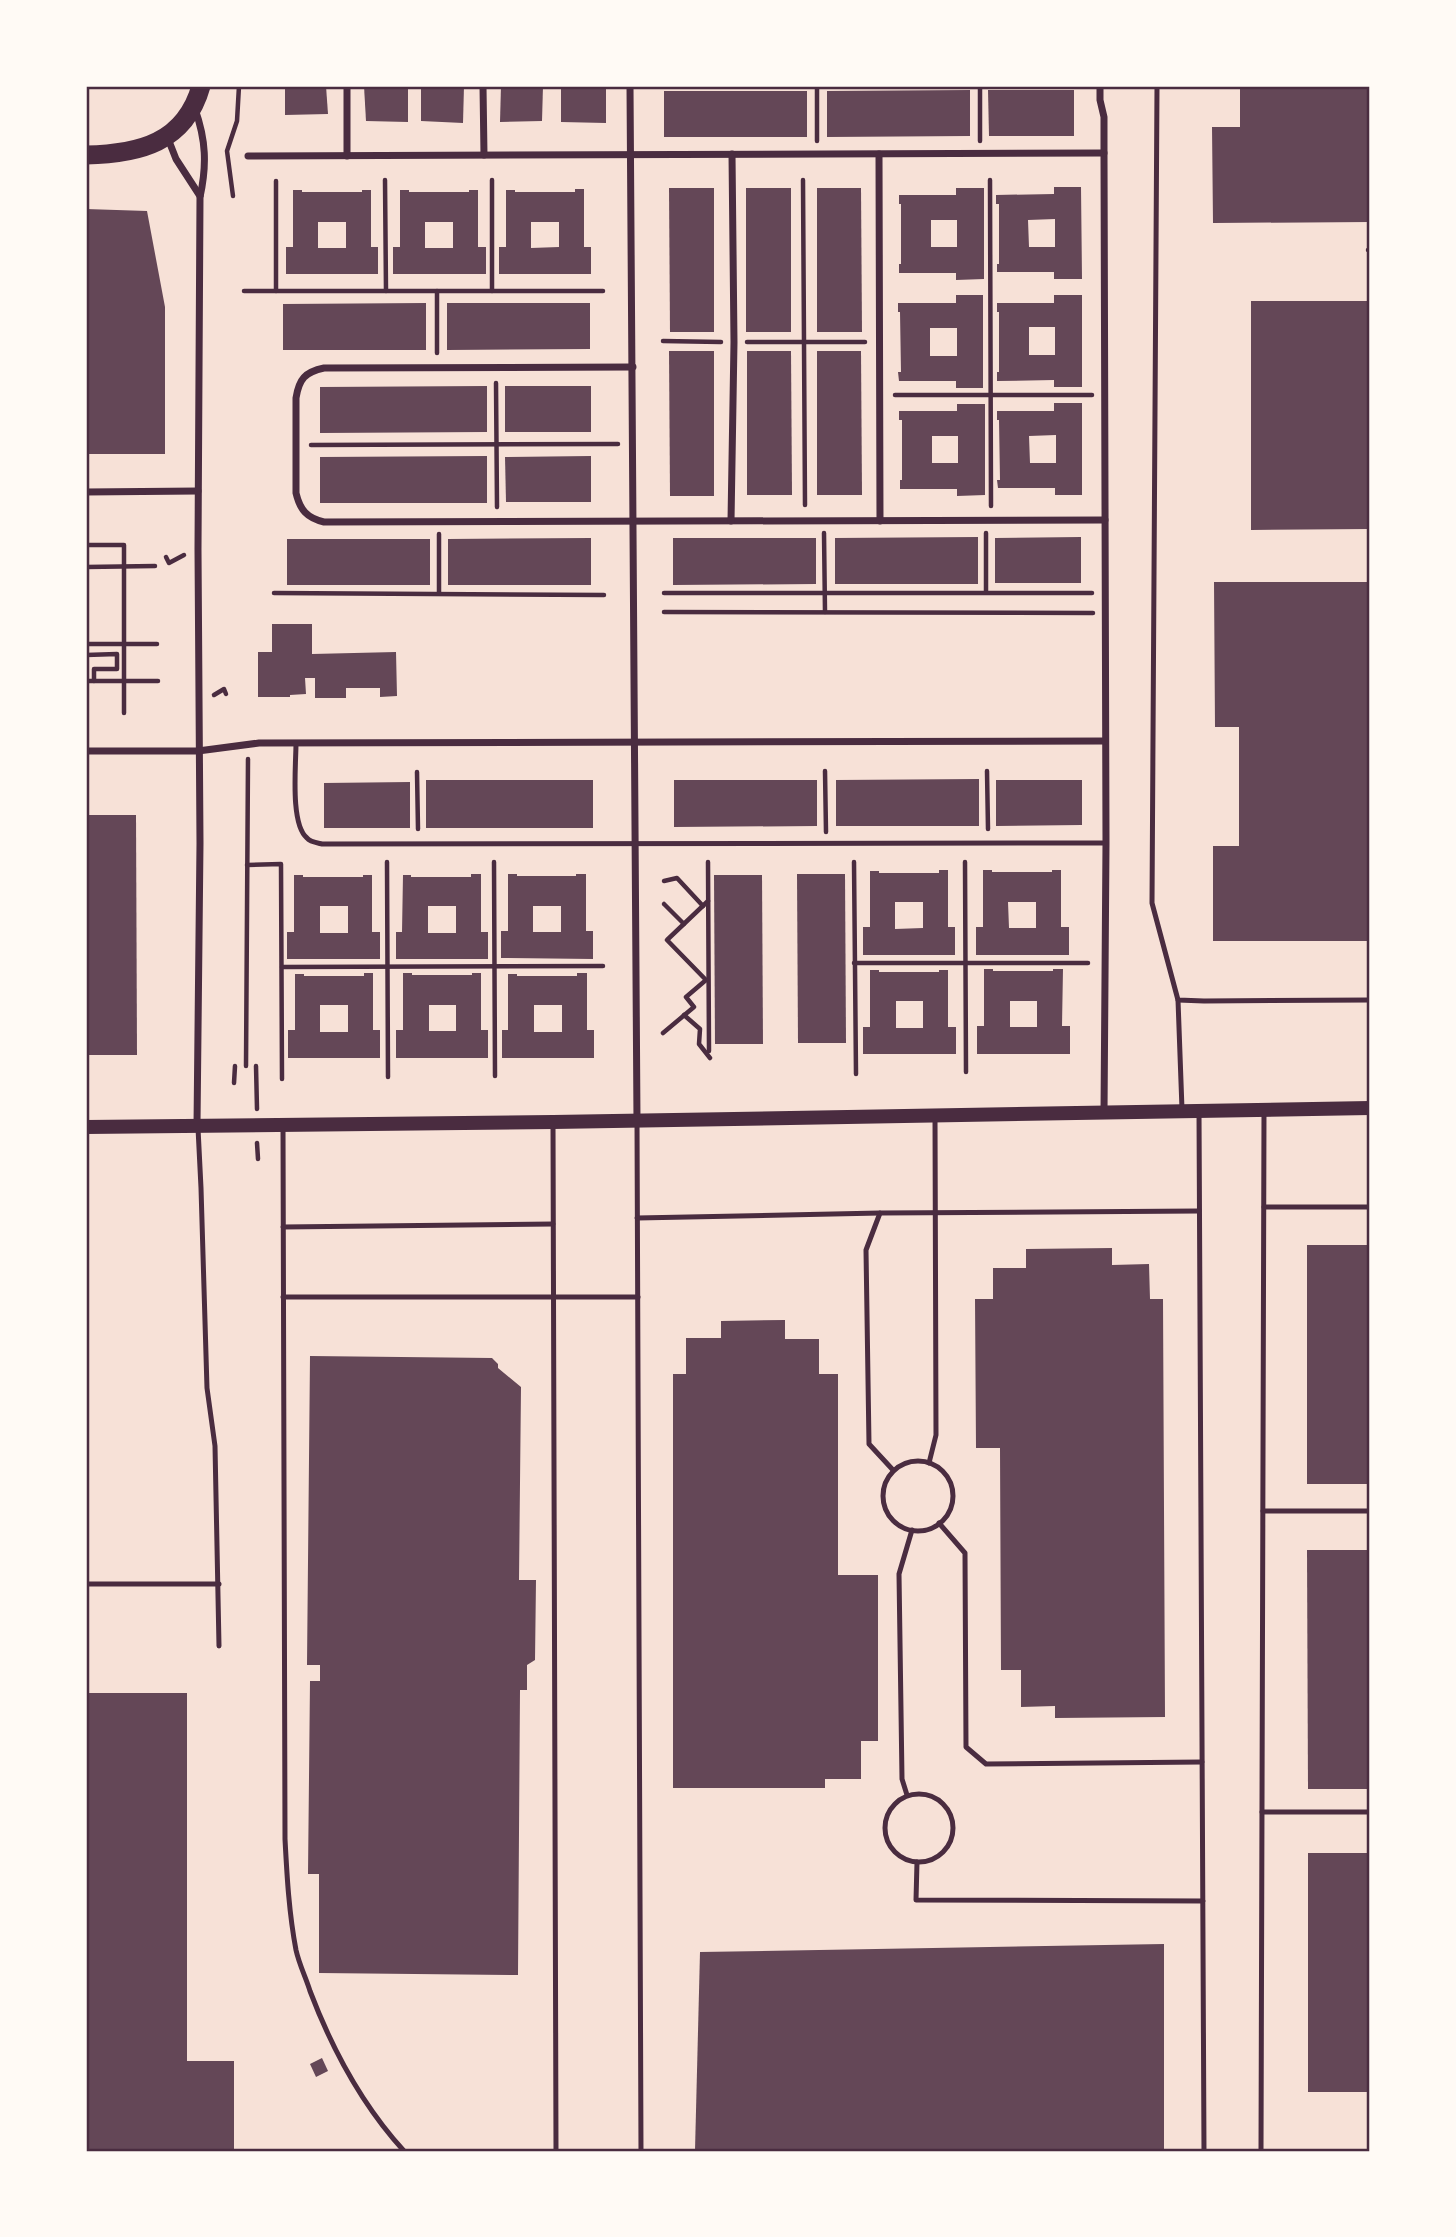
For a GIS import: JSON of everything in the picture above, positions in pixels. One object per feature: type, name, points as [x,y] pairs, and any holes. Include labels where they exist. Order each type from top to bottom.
[{"type":"highway","points":[[86,155],[106,155],[149,146],[185,119],[194,106],[201,86]]},
{"type":"main road","points":[[86,1127],[637,1121],[1370,1108]]},
{"type":"street","points":[[347,86],[347,156]]},
{"type":"street","points":[[484,86],[484,155]]},
{"type":"street","points":[[630,86],[637,1121]]},
{"type":"street","points":[[1100,86],[1104,117],[1104,1113]]},
{"type":"street","points":[[194,106],[203,132],[205,173],[200,197],[197,1125]]},
{"type":"street","points":[[167,135],[176,159],[200,197]]},
{"type":"street","points":[[248,156],[1104,153]]},
{"type":"street","points":[[731,521],[734,342],[732,154]]},
{"type":"street","points":[[879,154],[880,521]]},
{"type":"street","points":[[633,367],[313,370],[303,376],[296,398],[298,503],[304,514],[313,520],[324,522],[1105,520]]},
{"type":"street","points":[[86,492],[198,491]]},
{"type":"street","points":[[86,751],[198,751],[259,743],[1105,740]]},
{"type":"lane","points":[[1157,86],[1153,903],[1178,1000],[1182,1112]]},
{"type":"lane","points":[[296,743],[297,815],[300,829],[307,839],[323,844],[1106,844]]},
{"type":"lane","points":[[1178,1000],[1370,1000]]},
{"type":"lane","points":[[1261,2151],[1264,1110]]},
{"type":"lane","points":[[1199,1112],[1204,2151]]},
{"type":"lane","points":[[929,1463],[936,1435],[935,1116]]},
{"type":"lane","points":[[637,1121],[640,2151]]},
{"type":"lane","points":[[553,1122],[556,2151]]},
{"type":"lane","points":[[197,1125],[207,1388],[215,1446],[219,1646]]},
{"type":"lane","points":[[283,1125],[285,1839],[288,1898],[297,1954],[320,2016],[348,2075],[388,2134],[404,2151]]},
{"type":"lane","points":[[1264,1207],[1370,1207]]},
{"type":"lane","points":[[637,1218],[1199,1211]]},
{"type":"lane","points":[[880,1213],[866,1250],[869,1444],[893,1470]]},
{"type":"lane","points":[[283,1227],[553,1224]]},
{"type":"lane","points":[[283,1297],[638,1297]]},
{"type":"lane","points":[[910,1461],[929,1463],[939,1468],[951,1484],[953,1495],[947,1516],[922,1531],[901,1527],[892,1520],[883,1501],[887,1479],[893,1470],[910,1461]]},
{"type":"lane","points":[[1263,1511],[1370,1511]]},
{"type":"lane","points":[[939,1523],[965,1553],[966,1747],[986,1763],[1202,1762]]},
{"type":"lane","points":[[906,1796],[902,1779],[900,1574],[912,1530]]},
{"type":"lane","points":[[86,1584],[219,1584]]},
{"type":"lane","points":[[918,1793],[940,1800],[953,1820],[954,1831],[946,1851],[927,1862],[916,1863],[905,1860],[888,1844],[885,1821],[889,1810],[897,1801],[918,1793]]},
{"type":"lane","points":[[1262,1812],[1370,1812]]},
{"type":"lane","points":[[916,1863],[916,1900],[1203,1901]]},
{"type":"path","points":[[233,196],[227,151],[237,121],[239,86]]},
{"type":"path","points":[[817,86],[818,154]]},
{"type":"path","points":[[980,86],[980,153]]},
{"type":"path","points":[[385,180],[386,291]]},
{"type":"path","points":[[492,180],[492,291]]},
{"type":"path","points":[[803,180],[805,505]]},
{"type":"path","points":[[986,592],[991,395],[990,180]]},
{"type":"path","points":[[276,181],[276,291]]},
{"type":"path","points":[[244,291],[603,291]]},
{"type":"path","points":[[437,291],[437,354]]},
{"type":"path","points":[[663,341],[880,342]]},
{"type":"path","points":[[496,368],[497,522]]},
{"type":"path","points":[[880,395],[1104,395]]},
{"type":"path","points":[[311,445],[632,444]]},
{"type":"path","points":[[824,521],[825,612]]},
{"type":"path","points":[[439,522],[439,593]]},
{"type":"path","points":[[86,545],[124,545],[124,713]]},
{"type":"path","points":[[86,567],[155,566]]},
{"type":"path","points":[[274,593],[604,595]]},
{"type":"path","points":[[663,593],[1096,593]]},
{"type":"path","points":[[663,612],[1096,613]]},
{"type":"path","points":[[86,644],[157,644]]},
{"type":"path","points":[[86,655],[117,654],[117,669],[94,669],[94,681]]},
{"type":"path","points":[[86,681],[158,681]]},
{"type":"path","points":[[246,1066],[248,763]]},
{"type":"path","points":[[825,771],[826,844]]},
{"type":"path","points":[[987,771],[988,844]]},
{"type":"path","points":[[417,772],[418,844]]},
{"type":"path","points":[[387,862],[388,1077]]},
{"type":"path","points":[[494,862],[495,1076]]},
{"type":"path","points":[[708,862],[709,1051]]},
{"type":"path","points":[[854,862],[856,1074]]},
{"type":"path","points":[[965,862],[967,1072]]},
{"type":"path","points":[[247,865],[281,864],[282,1079]]},
{"type":"path","points":[[663,881],[677,878],[703,906]]},
{"type":"path","points":[[663,1033],[694,1007],[686,997],[706,980],[665,940],[708,901]]},
{"type":"path","points":[[663,904],[684,924]]},
{"type":"path","points":[[854,963],[1088,963]]},
{"type":"path","points":[[282,967],[603,966]]},
{"type":"path","points":[[684,1015],[700,1029],[699,1044],[710,1058]]},
{"type":"path","points":[[234,1083],[235,1066]]},
{"type":"path","points":[[256,1066],[256,1083]]},
{"type":"building","points":[[285,86],[326,86],[328,114],[285,115]]},
{"type":"building","points":[[364,86],[408,86],[408,122],[366,121]]},
{"type":"building","points":[[421,86],[464,86],[463,123],[421,121]]},
{"type":"building","points":[[501,86],[543,86],[542,121],[500,122]]},
{"type":"building","points":[[561,86],[606,86],[606,123],[561,122]]},
{"type":"building","points":[[1240,86],[1370,86],[1370,222],[1213,223],[1212,127],[1240,127]]},
{"type":"building","points":[[970,90],[970,136],[827,137],[827,91]]},
{"type":"building","points":[[988,90],[1074,90],[1074,136],[989,136]]},
{"type":"building","points":[[664,91],[807,91],[807,137],[664,137]]},
{"type":"building","points":[[1054,187],[1081,187],[1082,279],[1054,279],[1054,272],[997,272],[999,204],[996,204],[996,195],[1054,194]],"holes":[[[1055,219],[1055,247],[1029,247],[1028,220]]]},
{"type":"building","points":[[669,188],[714,188],[714,332],[670,332]]},
{"type":"building","points":[[746,188],[791,188],[791,332],[746,332]]},
{"type":"building","points":[[817,188],[861,188],[862,332],[817,332]]},
{"type":"building","points":[[956,188],[984,188],[984,279],[956,280],[956,273],[899,273],[899,195],[956,195]],"holes":[[[931,220],[957,220],[957,247],[931,247]]]},
{"type":"building","points":[[575,189],[584,189],[584,247],[591,247],[591,274],[499,274],[499,247],[506,247],[506,190],[575,192]],"holes":[[[531,222],[559,222],[559,247],[531,248]]]},
{"type":"building","points":[[293,190],[371,190],[371,247],[378,247],[378,274],[286,274],[286,247],[293,247]],"holes":[[[318,222],[346,222],[346,248],[318,248]]]},
{"type":"building","points":[[400,190],[478,190],[478,247],[486,247],[486,274],[393,274],[393,247],[400,247]],"holes":[[[425,222],[453,222],[453,248],[425,248]]]},
{"type":"building","points":[[86,209],[147,211],[165,307],[165,454],[86,454]]},
{"type":"building","points":[[956,295],[983,295],[983,388],[956,388],[956,381],[899,381],[898,372],[901,372],[898,303],[956,303]],"holes":[[[930,328],[957,328],[957,356],[930,356]]]},
{"type":"building","points":[[1054,295],[1082,295],[1082,387],[1054,387],[1054,380],[997,381],[997,303],[1054,303]],"holes":[[[1029,327],[1055,327],[1055,355],[1029,355]]]},
{"type":"building","points":[[1251,301],[1370,301],[1370,529],[1251,530]]},
{"type":"building","points":[[426,303],[426,350],[283,350],[283,304]]},
{"type":"building","points":[[447,303],[590,303],[590,349],[447,350]]},
{"type":"building","points":[[669,351],[714,351],[714,496],[670,496]]},
{"type":"building","points":[[747,351],[791,351],[792,495],[747,495]]},
{"type":"building","points":[[817,351],[861,351],[862,495],[817,495]]},
{"type":"building","points":[[487,386],[487,432],[320,433],[320,387]]},
{"type":"building","points":[[505,386],[591,386],[591,432],[505,432]]},
{"type":"building","points":[[1054,403],[1082,403],[1082,495],[1055,495],[1055,488],[998,488],[997,480],[1000,480],[997,411],[1054,411]],"holes":[[[1056,435],[1056,463],[1030,463],[1029,436]]]},
{"type":"building","points":[[957,404],[985,404],[985,495],[957,496],[957,489],[900,489],[902,420],[899,420],[899,411],[957,411]],"holes":[[[932,436],[958,436],[958,463],[932,463]]]},
{"type":"building","points":[[487,456],[487,503],[320,503],[320,457]]},
{"type":"building","points":[[591,456],[591,502],[506,502],[505,457]]},
{"type":"building","points":[[978,537],[978,584],[835,584],[835,538]]},
{"type":"building","points":[[1081,537],[1081,583],[995,583],[995,538]]},
{"type":"building","points":[[591,538],[591,585],[448,585],[448,539]]},
{"type":"building","points":[[673,538],[816,538],[816,584],[673,585]]},
{"type":"building","points":[[287,539],[430,539],[430,585],[287,585]]},
{"type":"building","points":[[1214,582],[1370,582],[1370,941],[1213,941],[1213,846],[1239,846],[1239,727],[1215,727]]},
{"type":"building","points":[[272,624],[312,624],[312,654],[396,652],[397,696],[380,697],[380,688],[346,688],[346,698],[315,698],[315,678],[305,678],[306,694],[258,697],[258,652],[272,652]]},
{"type":"building","points":[[979,779],[979,826],[836,826],[836,780]]},
{"type":"building","points":[[426,780],[593,780],[593,828],[426,828]]},
{"type":"building","points":[[674,780],[817,780],[817,826],[674,827]]},
{"type":"building","points":[[996,780],[1082,780],[1082,825],[996,826]]},
{"type":"building","points":[[410,782],[410,828],[324,828],[324,783]]},
{"type":"building","points":[[86,815],[136,815],[137,1055],[86,1055]]},
{"type":"building","points":[[939,870],[948,870],[948,927],[955,927],[955,955],[863,955],[863,927],[870,927],[870,871],[939,873]],"holes":[[[895,902],[923,902],[923,928],[895,929]]]},
{"type":"building","points":[[983,870],[1061,870],[1061,927],[1069,927],[1069,955],[976,955],[976,927],[983,927]],"holes":[[[1008,902],[1036,902],[1036,928],[1009,928]]]},
{"type":"building","points":[[471,874],[481,874],[481,932],[488,932],[488,959],[396,959],[396,932],[402,932],[403,875],[471,877]],"holes":[[[428,906],[456,906],[456,933],[428,933]]]},
{"type":"building","points":[[508,874],[586,874],[586,931],[593,931],[593,959],[501,958],[501,931],[508,931]],"holes":[[[533,906],[561,906],[561,932],[533,932]]]},
{"type":"building","points":[[797,874],[845,874],[846,1043],[798,1043]]},
{"type":"building","points":[[294,875],[372,875],[372,932],[380,932],[380,959],[287,959],[287,932],[294,932]],"holes":[[[320,906],[348,906],[348,933],[320,933]]]},
{"type":"building","points":[[714,875],[762,875],[763,1044],[715,1044]]},
{"type":"building","points":[[984,969],[1063,969],[1062,1026],[1070,1026],[1070,1054],[977,1054],[977,1026],[984,1026]],"holes":[[[1010,1001],[1037,1001],[1037,1027],[1010,1027]]]},
{"type":"building","points":[[870,970],[948,970],[948,1027],[956,1027],[956,1054],[863,1054],[863,1027],[870,1027]],"holes":[[[896,1001],[923,1001],[923,1028],[896,1028]]]},
{"type":"building","points":[[364,973],[373,973],[373,1030],[380,1030],[380,1058],[288,1058],[288,1030],[295,1030],[295,974],[364,976]],"holes":[[[320,1005],[348,1005],[348,1032],[320,1032]]]},
{"type":"building","points":[[403,973],[481,973],[481,1030],[488,1030],[488,1058],[396,1058],[396,1030],[403,1030]],"holes":[[[429,1005],[456,1005],[456,1031],[429,1031]]]},
{"type":"building","points":[[577,973],[587,973],[587,1030],[594,1030],[594,1058],[502,1058],[502,1030],[508,1030],[508,974],[577,976]],"holes":[[[534,1005],[562,1005],[562,1032],[534,1032]]]},
{"type":"building","points":[[1307,1245],[1370,1245],[1370,1484],[1307,1484]]},
{"type":"building","points":[[1112,1248],[1112,1265],[1149,1264],[1150,1299],[1163,1299],[1165,1717],[1055,1718],[1055,1706],[1021,1707],[1021,1670],[1001,1670],[1000,1448],[976,1448],[975,1299],[993,1299],[993,1268],[1026,1268],[1026,1249]]},
{"type":"building","points":[[785,1320],[785,1339],[819,1339],[819,1374],[838,1374],[838,1575],[878,1575],[878,1741],[861,1741],[861,1779],[825,1779],[825,1788],[673,1788],[673,1374],[686,1374],[686,1338],[721,1338],[721,1321]]},
{"type":"building","points":[[310,1356],[492,1358],[498,1368],[521,1387],[519,1580],[536,1580],[535,1660],[527,1665],[527,1690],[520,1690],[518,1975],[319,1973],[319,1874],[308,1874],[310,1681],[320,1681],[320,1665],[307,1665]]},
{"type":"building","points":[[1307,1550],[1370,1550],[1370,1789],[1308,1789]]},
{"type":"building","points":[[86,1693],[187,1693],[187,2061],[234,2061],[234,2151],[86,2151]]},
{"type":"building","points":[[1308,1853],[1370,1853],[1370,2092],[1308,2092]]},
{"type":"building","points":[[1164,1944],[1164,2151],[695,2151],[700,1952]]},
{"type":"building","points":[[322,2058],[328,2071],[316,2077],[310,2064]]}]
